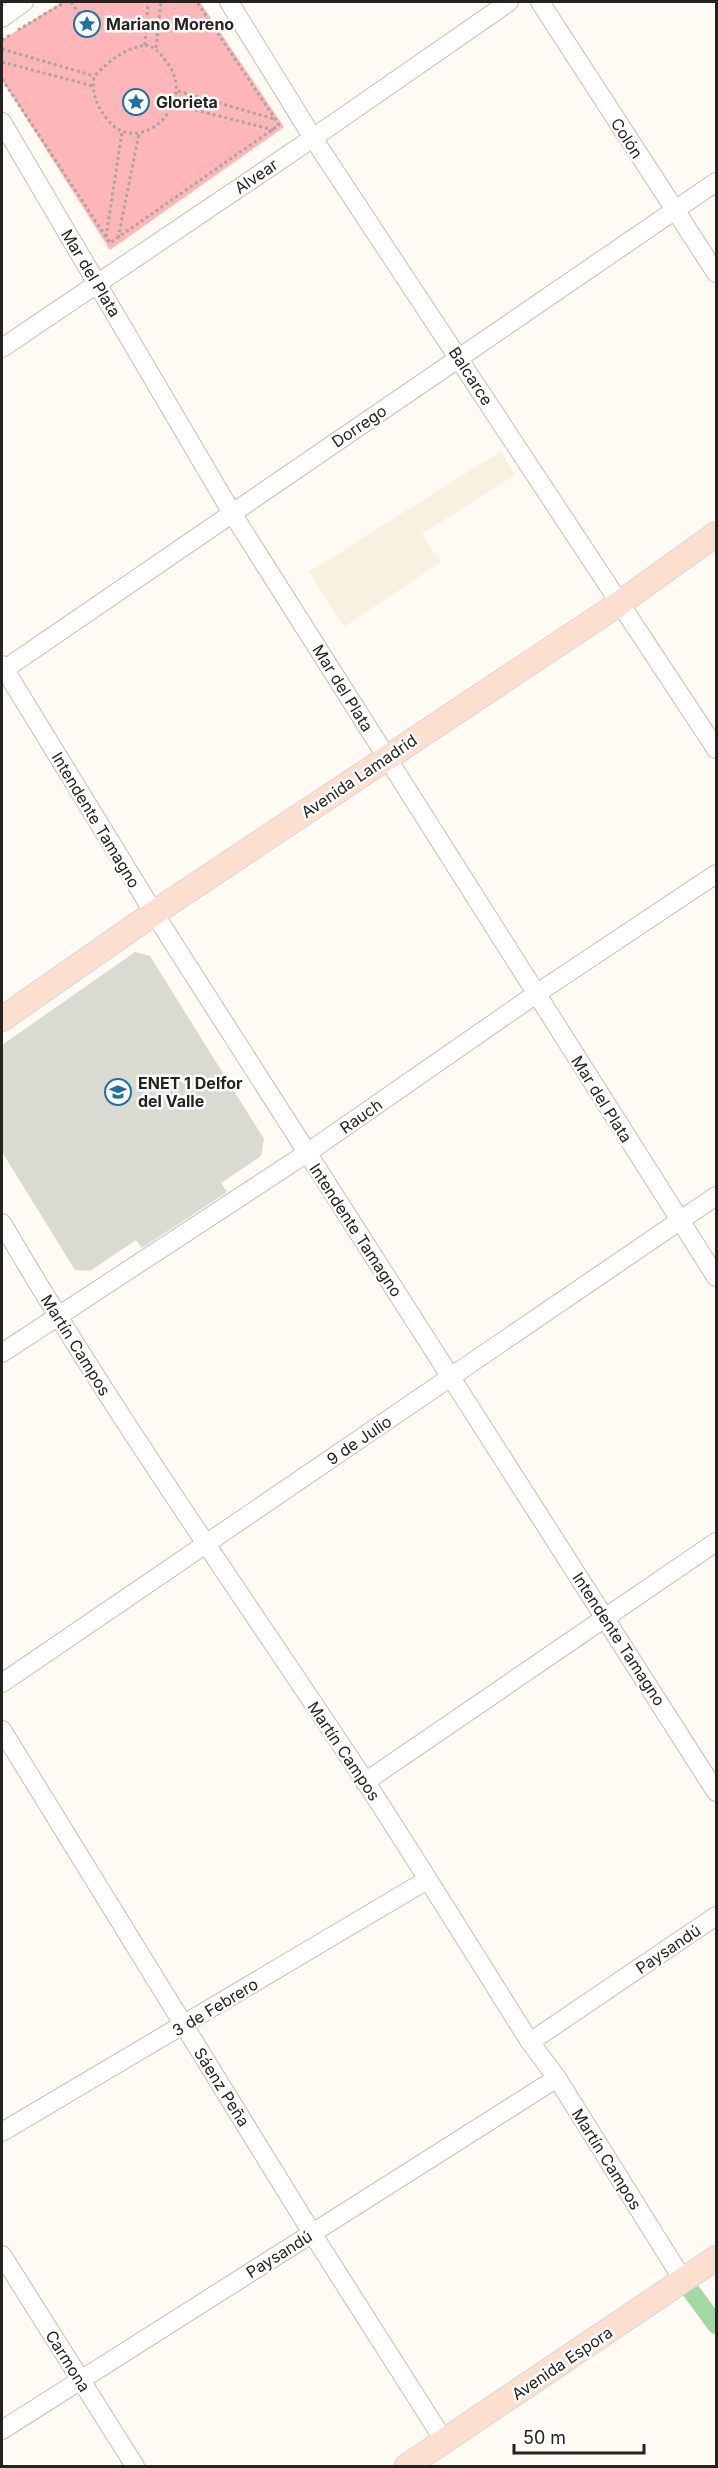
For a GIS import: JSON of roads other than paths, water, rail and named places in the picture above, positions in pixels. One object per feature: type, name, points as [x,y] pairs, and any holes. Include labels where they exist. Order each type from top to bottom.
[{"type":"main road","name":"Avenida Lamadrid","points":[[2,1019],[387,757],[620,603],[717,534]]},
{"type":"main road","name":"Avenida Espora","points":[[407,2466],[717,2258]]},
{"type":"street","points":[[2,18],[24,2]]},
{"type":"street","name":"Balcarce","points":[[229,2],[313,138],[717,749]]},
{"type":"street","name":"Alvear","points":[[2,348],[313,138],[509,2]]},
{"type":"street","name":"Colón","points":[[540,2],[717,273]]},
{"type":"street","name":"Mar del Plata","points":[[2,122],[232,513],[679,1221],[717,1277]]},
{"type":"street","name":"Dorrego","points":[[2,668],[717,182]]},
{"type":"street","name":"Intendente Tamagno","points":[[2,668],[154,914],[717,1792]]},
{"type":"street","name":"Rauch","points":[[2,1353],[307,1153],[536,994],[717,874]]},
{"type":"street","name":"9 de Julio","points":[[2,1683],[717,1196]]},
{"type":"street","name":"Martín Campos","points":[[2,1223],[56,1317],[205,1545],[365,1782],[530,2042],[557,2078],[683,2280]]},
{"type":"street","points":[[365,1782],[717,1542]]},
{"type":"street","name":"Sáenz Peña","points":[[2,1730],[183,2026],[445,2442]]},
{"type":"street","name":"3 de Febrero","points":[[2,2132],[427,1880]]},
{"type":"street","name":"Paysandú","points":[[530,2042],[717,1916]]},
{"type":"street","name":"Paysandú","points":[[2,2430],[557,2078]]},
{"type":"street","name":"Carmona","points":[[2,2255],[135,2466]]},
{"type":"waterway","points":[[683,2280],[716,2325]]},
{"type":"place","name":"Mariano Moreno","points":[[87,24]]},
{"type":"place","name":"Glorieta","points":[[136,102]]},
{"type":"place","name":"ENET 1 Delfor del Valle","points":[[118,1092]]}]
